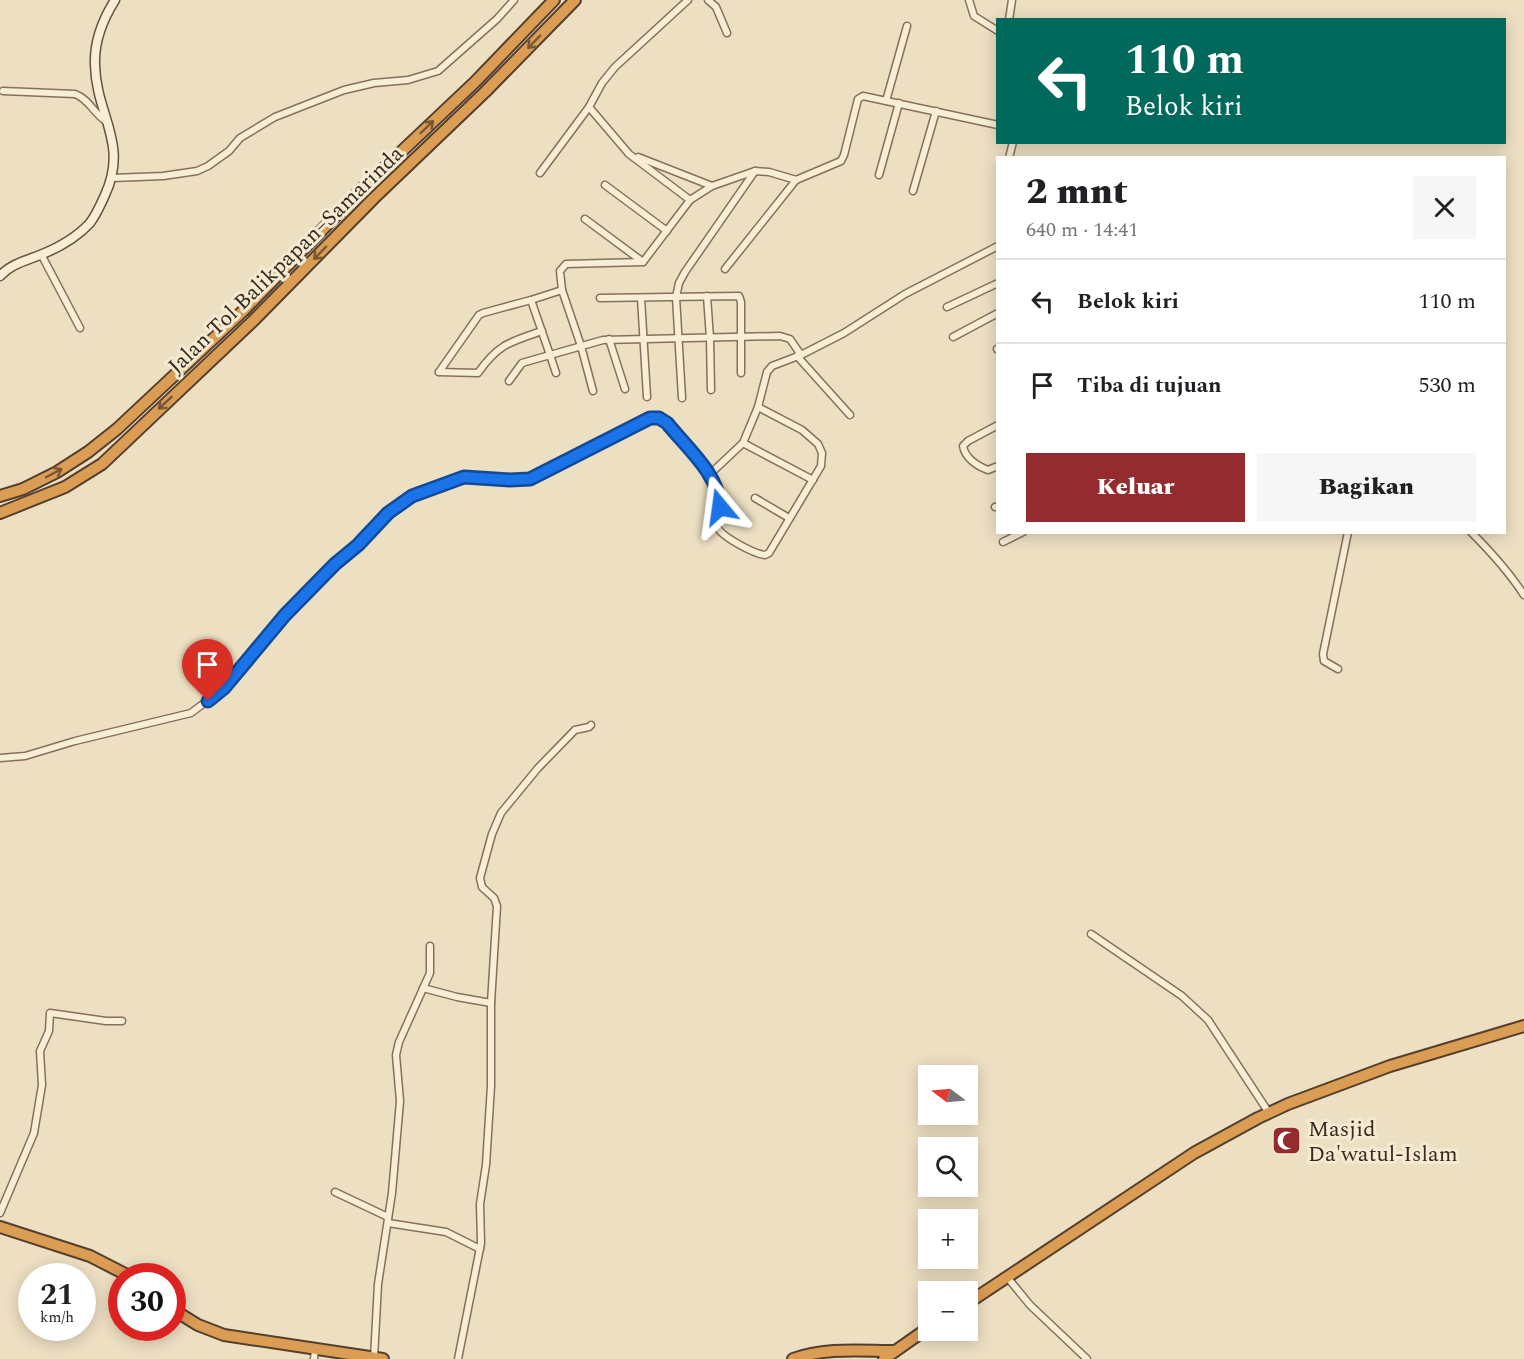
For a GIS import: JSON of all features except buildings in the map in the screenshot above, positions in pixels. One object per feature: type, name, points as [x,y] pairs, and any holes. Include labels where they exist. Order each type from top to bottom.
[{"type":"highway","name":"Jalan Tol Balikpapan–Samarinda","points":[[0,496],[23,489],[57,472],[88,452],[117,429],[243,311],[364,187],[475,82],[554,0]]},
{"type":"highway","name":"Jalan Tol Balikpapan–Samarinda","points":[[0,513],[65,487],[102,464],[253,321],[374,198],[485,92],[574,0]]},
{"type":"highway","points":[[978,1296],[1194,1153],[1269,1113],[1316,1092],[1390,1066],[1524,1026]]},
{"type":"highway","points":[[0,1227],[90,1256],[108,1265]]},
{"type":"highway","points":[[186,1318],[224,1335],[315,1354],[378,1358]]},
{"type":"highway","points":[[884,1359],[918,1335]]},
{"type":"highway","points":[[793,1359],[821,1352],[896,1351]]},
{"type":"street","points":[[0,276],[12,266],[67,241],[90,222],[112,178],[115,150],[97,84],[95,54],[101,30],[115,0]]},
{"type":"street","points":[[112,178],[164,176],[197,171],[229,151],[240,138],[275,117],[344,90],[374,83],[408,80],[438,70],[497,19],[514,0]]},
{"type":"street","points":[[540,173],[589,107],[602,83],[615,67],[688,0]]},
{"type":"street","points":[[708,0],[716,7],[727,33]]},
{"type":"street","points":[[969,0],[974,16],[996,30]]},
{"type":"street","points":[[1010,18],[1012,0]]},
{"type":"street","points":[[886,101],[907,26]]},
{"type":"street","points":[[3,91],[75,94],[84,99],[96,114],[107,122]]},
{"type":"street","points":[[725,270],[796,180],[843,159],[860,97],[865,96],[996,125]]},
{"type":"street","points":[[879,175],[899,103]]},
{"type":"street","points":[[589,107],[629,154],[690,200]]},
{"type":"street","points":[[913,191],[936,111]]},
{"type":"street","points":[[629,154],[712,186]]},
{"type":"street","points":[[643,262],[690,200],[712,186],[755,171],[769,172],[796,180]]},
{"type":"street","points":[[682,398],[676,297],[679,284],[755,171]]},
{"type":"street","points":[[605,185],[667,231]]},
{"type":"street","points":[[585,219],[643,262]]},
{"type":"street","points":[[709,475],[743,443],[758,407],[767,372],[777,363],[844,333],[905,294],[996,247]]},
{"type":"street","points":[[41,254],[80,328]]},
{"type":"street","points":[[593,392],[581,346],[562,290],[560,271],[566,264],[643,262]]},
{"type":"street","points":[[947,308],[996,284]]},
{"type":"street","points":[[542,331],[501,347],[488,359],[478,374],[439,372],[479,315],[562,290]]},
{"type":"street","points":[[600,298],[734,295],[740,298],[741,373]]},
{"type":"street","points":[[707,296],[711,338],[711,390]]},
{"type":"street","points":[[641,298],[647,397]]},
{"type":"street","points":[[531,300],[556,373]]},
{"type":"street","points":[[953,337],[996,314]]},
{"type":"street","points":[[509,381],[522,363],[596,341],[788,337],[799,355],[850,415]]},
{"type":"street","points":[[609,339],[625,388]]},
{"type":"street","points":[[0,758],[25,756],[75,741],[191,713],[224,688],[285,615],[335,564],[358,545],[388,513],[412,496],[464,477],[530,479],[650,418],[659,418],[667,423],[709,475],[720,498],[716,526],[726,537],[756,553],[765,555],[769,553],[813,480],[820,466],[822,453],[818,444],[802,430],[758,407]]},
{"type":"street","points":[[996,426],[963,446],[966,455],[983,469],[988,470],[996,467]]},
{"type":"street","points":[[743,443],[813,480]]},
{"type":"street","points":[[755,498],[789,518]]},
{"type":"street","points":[[1003,542],[1019,534]]},
{"type":"street","points":[[1338,669],[1324,661],[1323,654],[1348,534]]},
{"type":"street","points":[[1473,534],[1496,558],[1524,595]]},
{"type":"street","points":[[458,1359],[480,1250],[482,1232],[480,1204],[486,1165],[491,1086],[491,1003],[497,906],[494,898],[482,887],[480,878],[492,834],[501,813],[538,768],[575,730],[591,725]]},
{"type":"street","points":[[1091,934],[1198,1009],[1208,1020],[1269,1113]]},
{"type":"street","points":[[378,1358],[381,1258],[394,1181],[400,1101],[397,1048],[430,973],[430,946]]},
{"type":"street","points":[[423,988],[468,1000],[491,1003]]},
{"type":"street","points":[[0,1213],[16,1172],[33,1138],[42,1085],[40,1051],[48,1031],[50,1013],[122,1021]]},
{"type":"street","points":[[335,1192],[388,1220],[446,1232],[480,1250]]},
{"type":"street","points":[[1007,1277],[1030,1305],[1087,1359]]},
{"type":"place","name":"Masjid Da'watul-Islam","points":[[1287,1141]]},
{"type":"route","points":[[208,701],[224,688],[285,615],[388,513],[412,496],[434,487],[464,477],[530,479],[650,418],[659,418],[667,423],[709,475],[718,490],[720,507]]}]
